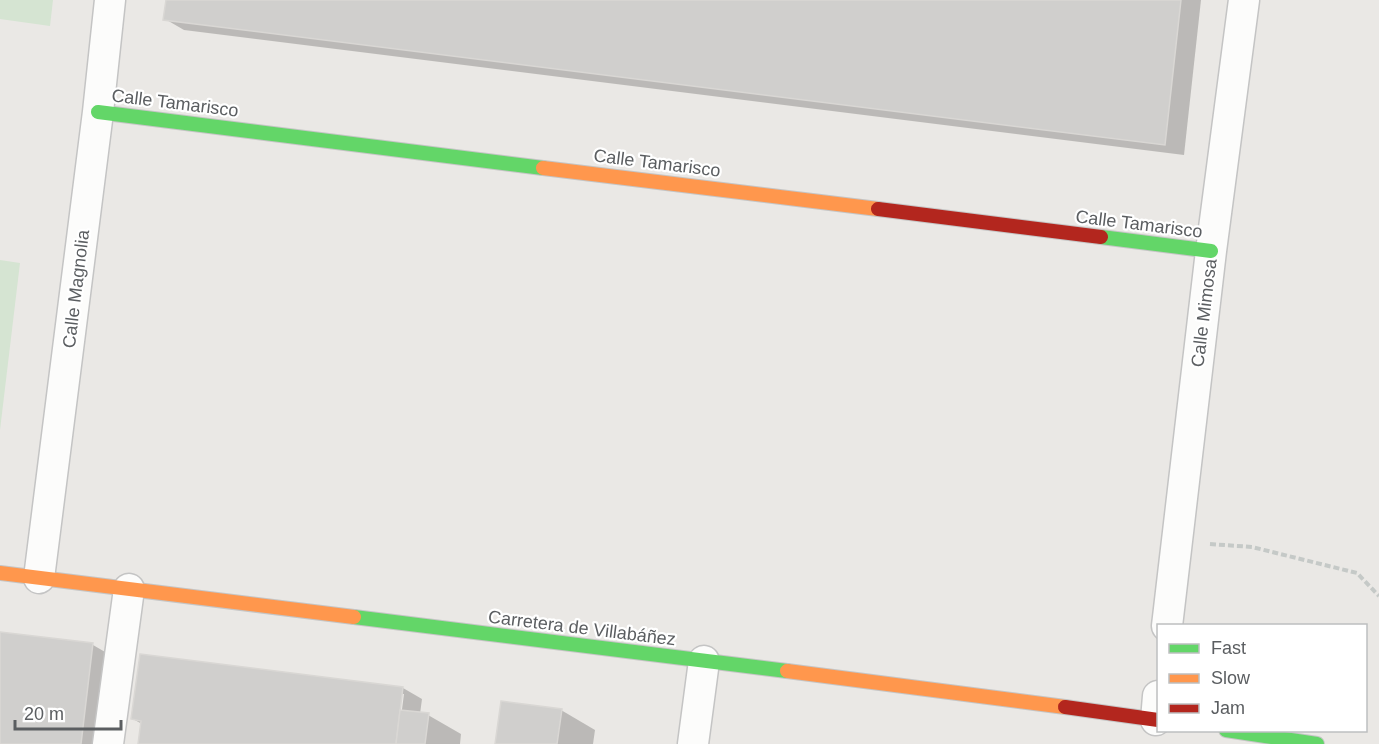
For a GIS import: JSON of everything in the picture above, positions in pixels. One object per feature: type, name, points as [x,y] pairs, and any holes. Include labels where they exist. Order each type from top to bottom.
[{"type":"street","name":"Calle Magnolia","points":[[39,578],[110,0]]},
{"type":"street","name":"Calle Mimosa","points":[[1167,624],[1211,251],[1244,0]]},
{"type":"street","name":"Calle Tamarisco","points":[[98,112],[1211,251]]},
{"type":"street","name":"Carretera de Villabáñez","points":[[0,573],[704,661],[1157,712]]},
{"type":"street","points":[[108,744],[129,589]]},
{"type":"street","points":[[693,744],[704,661]]},
{"type":"street","points":[[1235,732],[1276,741],[1317,744]]},
{"type":"path","points":[[1177,541],[1252,547],[1357,573],[1379,596]]},
{"type":"green space","points":[[0,0],[53,0],[50,26],[0,19]]},
{"type":"green space","points":[[0,260],[20,263],[0,430]]},
{"type":"building","points":[[166,0],[1181,0],[1165,145],[163,20]]},
{"type":"building","points":[[0,632],[93,643],[81,744],[0,744]]},
{"type":"building","points":[[140,654],[403,687],[396,744],[138,744],[141,721],[131,719]]},
{"type":"building","points":[[501,701],[562,709],[557,744],[495,744]]},
{"type":"building","points":[[400,710],[429,713],[425,744],[396,744]]},
{"type":"traffic: fast","points":[[98,112],[543,168]]},
{"type":"traffic: fast","points":[[1101,237],[1211,251]]},
{"type":"traffic: fast","points":[[354,617],[787,671]]},
{"type":"traffic: fast","points":[[1239,732],[1317,744]]},
{"type":"traffic: slow","points":[[543,168],[878,209]]},
{"type":"traffic: slow","points":[[0,573],[354,617]]},
{"type":"traffic: slow","points":[[787,671],[1065,707]]},
{"type":"traffic: jam","points":[[878,209],[1101,237]]},
{"type":"traffic: jam","points":[[1065,707],[1157,720]]}]
